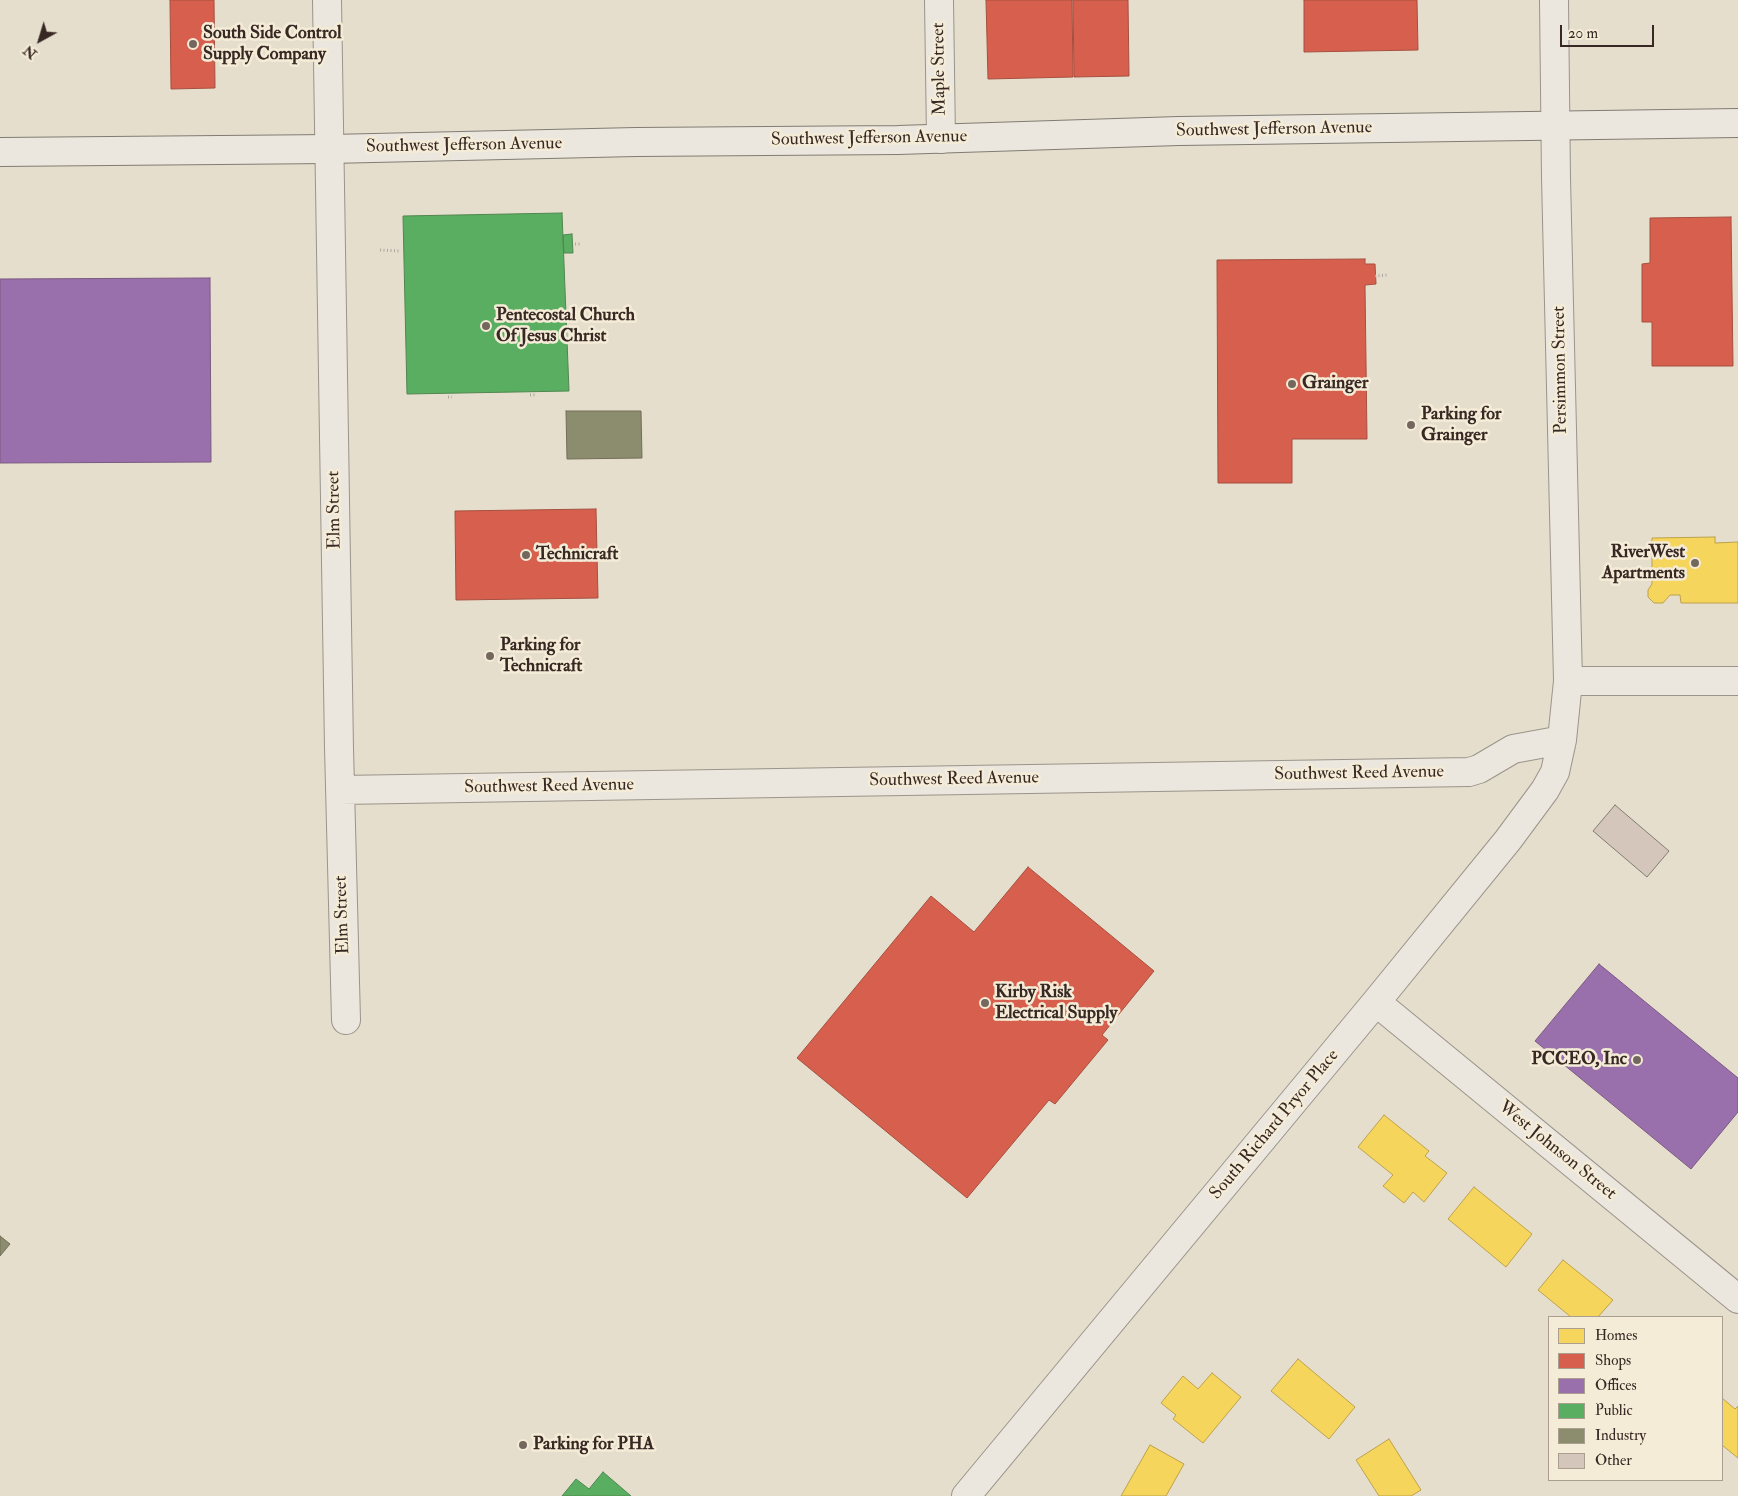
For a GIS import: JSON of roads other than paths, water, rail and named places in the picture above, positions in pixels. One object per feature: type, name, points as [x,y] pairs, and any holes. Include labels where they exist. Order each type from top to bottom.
[{"type":"street","name":"Elm Street","points":[[326,0],[346,1020]]},
{"type":"street","name":"Maple Street","points":[[939,0],[941,138]]},
{"type":"street","name":"Persimmon Street","points":[[1554,0],[1555,125],[1568,681],[1562,740]]},
{"type":"street","name":"Southwest Jefferson Avenue","points":[[0,152],[330,149],[941,138],[1179,131],[1738,123]]},
{"type":"street","points":[[1568,681],[1738,681]]},
{"type":"street","name":"Southwest Reed Avenue","points":[[340,790],[1469,772],[1479,769],[1513,749],[1562,740]]},
{"type":"street","name":"South Richard Pryor Place","points":[[966,1496],[1508,840],[1545,790],[1555,772],[1562,740]]},
{"type":"street","name":"West Johnson Street","points":[[1376,1002],[1738,1300]]},
{"type":"place","name":"South Side Control Supply Company","points":[[193,44]]},
{"type":"place","name":"Pentecostal Church Of Jesus Christ","points":[[486,326]]},
{"type":"place","name":"Grainger","points":[[1292,384]]},
{"type":"place","name":"Parking for Grainger","points":[[1411,425]]},
{"type":"place","name":"Technicraft","points":[[526,555]]},
{"type":"place","name":"RiverWest Apartments","points":[[1695,563]]},
{"type":"place","name":"Parking for Technicraft","points":[[490,656]]},
{"type":"place","name":"Kirby Risk Electrical Supply","points":[[985,1003]]},
{"type":"place","name":"PCCEO, Inc","points":[[1637,1060]]},
{"type":"place","name":"Parking for PHA","points":[[523,1445]]}]
